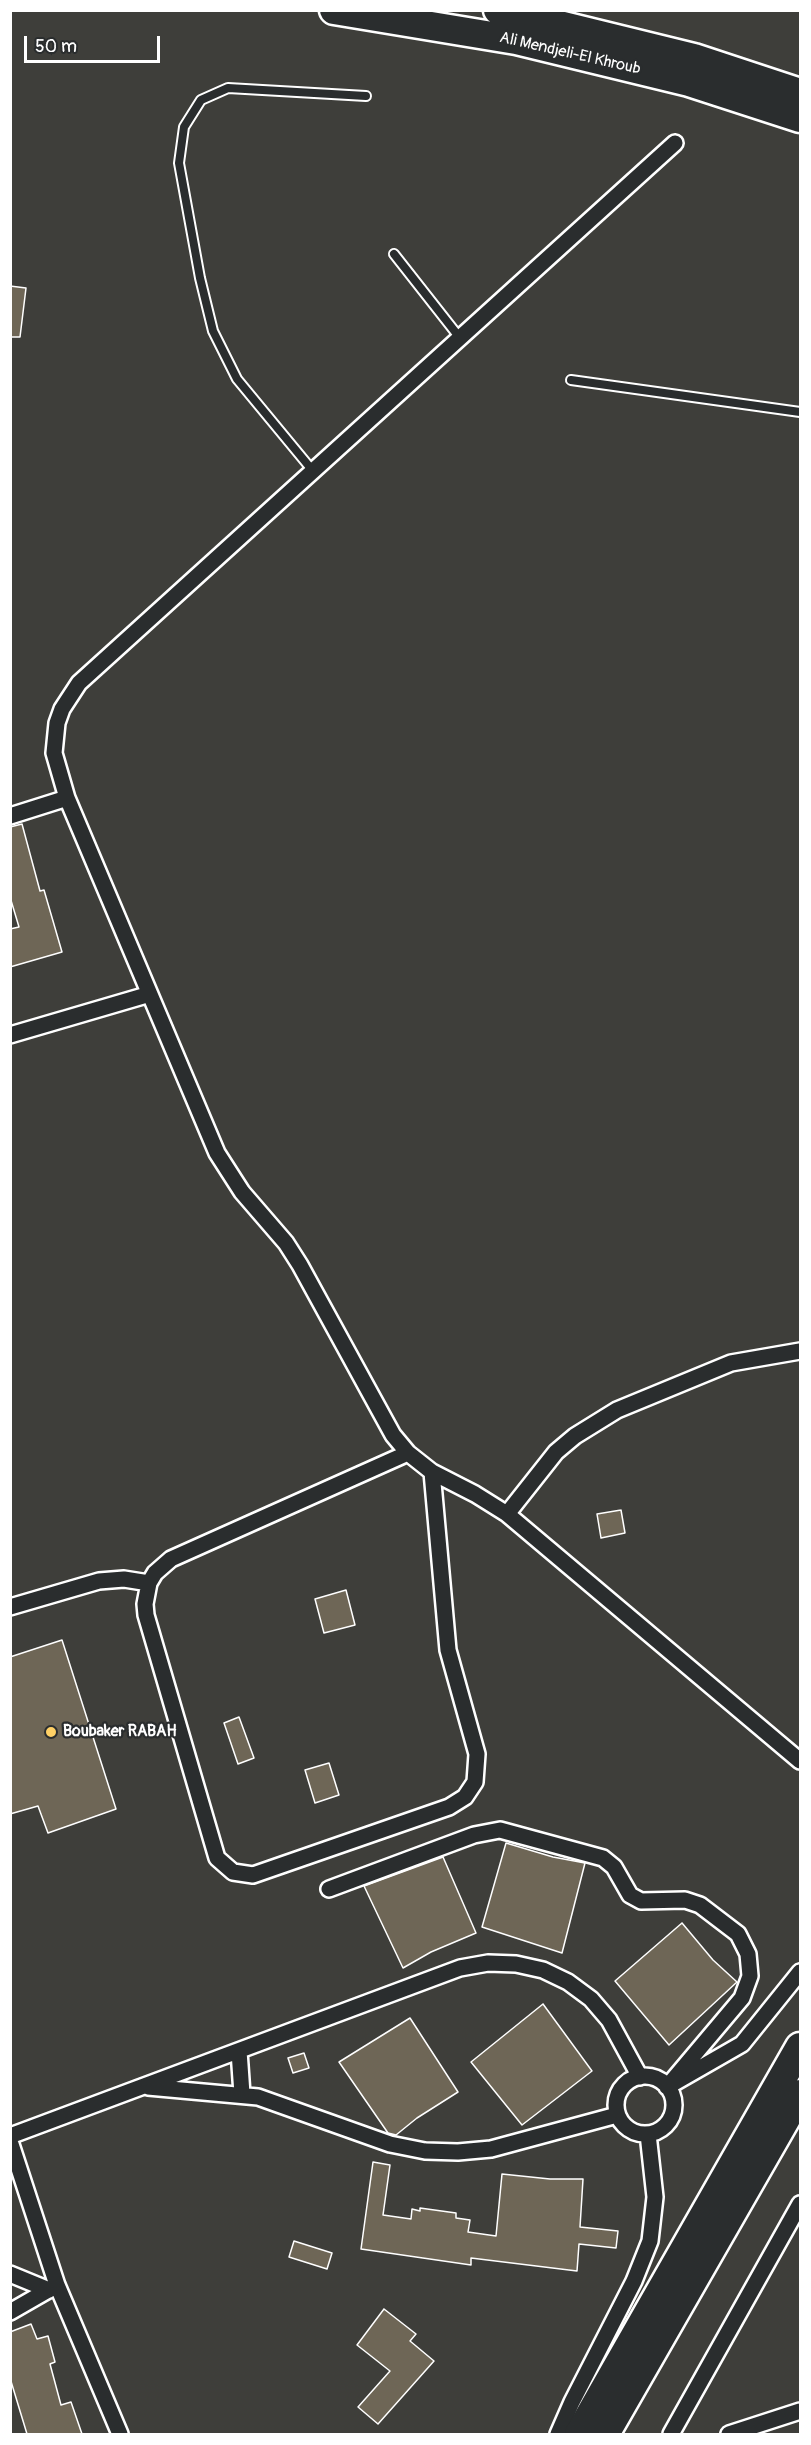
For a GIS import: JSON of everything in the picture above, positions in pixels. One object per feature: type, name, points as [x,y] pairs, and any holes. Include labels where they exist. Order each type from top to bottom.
[{"type":"highway","name":"Ali Mendjeli-El Khroub","points":[[334,10],[516,40],[689,82],[801,117]]},
{"type":"highway","name":"Ali Mendjeli-El Khroub","points":[[498,10],[694,58],[801,93]]},
{"type":"highway","points":[[579,2434],[801,2047]]},
{"type":"highway","points":[[605,2434],[801,2094]]},
{"type":"street","points":[[675,143],[90,673],[69,695],[57,723],[54,753],[67,798],[223,1163],[242,1192],[286,1243],[300,1264],[393,1435],[408,1453],[432,1472],[475,1494],[507,1514],[801,1761]]},
{"type":"street","points":[[10,816],[67,798]]},
{"type":"street","points":[[10,1035],[150,994]]},
{"type":"street","points":[[507,1514],[556,1452],[582,1431],[617,1410],[731,1362],[801,1351]]},
{"type":"street","points":[[408,1453],[171,1559],[149,1583],[145,1604],[146,1615],[217,1858],[227,1869],[240,1875],[253,1875],[449,1807],[471,1790],[478,1763],[448,1650],[432,1472]]},
{"type":"street","points":[[10,1607],[99,1581],[124,1579],[149,1583]]},
{"type":"street","points":[[329,1889],[474,1835],[500,1830],[597,1855],[614,1867],[626,1890],[641,1901],[685,1900],[700,1905],[738,1934],[748,1954],[750,1976],[742,1998],[667,2087]]},
{"type":"street","points":[[10,2136],[460,1968],[488,1963],[516,1964],[543,1970],[568,1982],[591,1999],[609,2020],[640,2077]]},
{"type":"street","points":[[667,2087],[742,2044],[801,1972]]},
{"type":"street","points":[[239,2051],[242,2094]]},
{"type":"street","points":[[640,2077],[658,2079],[667,2087],[674,2100],[673,2114],[661,2130],[648,2134],[630,2130],[617,2115],[618,2094],[626,2083],[640,2077]]},
{"type":"street","points":[[142,2086],[242,2094],[267,2100],[390,2144],[447,2152],[491,2150],[617,2115]]},
{"type":"street","points":[[558,2434],[634,2282],[650,2241],[655,2197],[648,2134]]},
{"type":"street","points":[[10,2140],[53,2288],[120,2434]]},
{"type":"street","points":[[671,2434],[801,2204]]},
{"type":"street","points":[[10,2274],[53,2288]]},
{"type":"street","points":[[10,2312],[53,2288]]},
{"type":"street","points":[[729,2434],[801,2411]]},
{"type":"lane","points":[[313,471],[237,379],[213,331],[200,278],[179,163],[184,127],[201,100],[228,88],[366,96]]},
{"type":"lane","points":[[394,254],[460,338]]},
{"type":"lane","points":[[571,380],[801,412]]},
{"type":"building","points":[[10,286],[26,288],[20,337],[10,337]]},
{"type":"building","points":[[22,824],[40,891],[44,890],[62,952],[10,967],[10,929],[19,927],[10,897],[10,827]]},
{"type":"building","points":[[621,1510],[625,1533],[601,1538],[597,1514]]},
{"type":"building","points":[[346,1590],[355,1625],[324,1633],[315,1599]]},
{"type":"building","name":"Boubaker RABAH","points":[[62,1640],[116,1809],[48,1833],[38,1806],[10,1814],[10,1657]]},
{"type":"building","points":[[239,1717],[254,1758],[238,1764],[224,1723]]},
{"type":"building","points":[[329,1763],[339,1795],[315,1803],[305,1770]]},
{"type":"building","points":[[506,1843],[553,1857],[585,1863],[562,1953],[482,1927]]},
{"type":"building","points":[[443,1857],[476,1933],[431,1952],[403,1968],[364,1886]]},
{"type":"building","points":[[682,1923],[713,1960],[737,1982],[669,2045],[615,1981]]},
{"type":"building","points":[[543,2004],[592,2071],[522,2125],[471,2062]]},
{"type":"building","points":[[410,2018],[458,2092],[417,2118],[396,2135],[388,2133],[339,2062]]},
{"type":"building","points":[[304,2053],[309,2068],[293,2073],[288,2058]]},
{"type":"building","points":[[373,2162],[390,2165],[383,2215],[411,2219],[412,2209],[420,2211],[420,2208],[456,2213],[456,2218],[470,2220],[468,2232],[496,2236],[502,2174],[550,2179],[583,2179],[580,2227],[618,2231],[616,2248],[579,2244],[577,2271],[471,2258],[471,2265],[361,2249]]},
{"type":"building","points":[[294,2241],[332,2253],[327,2269],[289,2257]]},
{"type":"building","points":[[384,2309],[416,2334],[410,2341],[434,2361],[378,2424],[358,2407],[390,2371],[357,2345]]},
{"type":"building","points":[[31,2324],[37,2339],[48,2336],[55,2362],[50,2364],[61,2405],[71,2402],[82,2434],[27,2434],[10,2378],[10,2332]]},
{"type":"place","name":"Boubaker RABAH","points":[[51,1732]]}]
